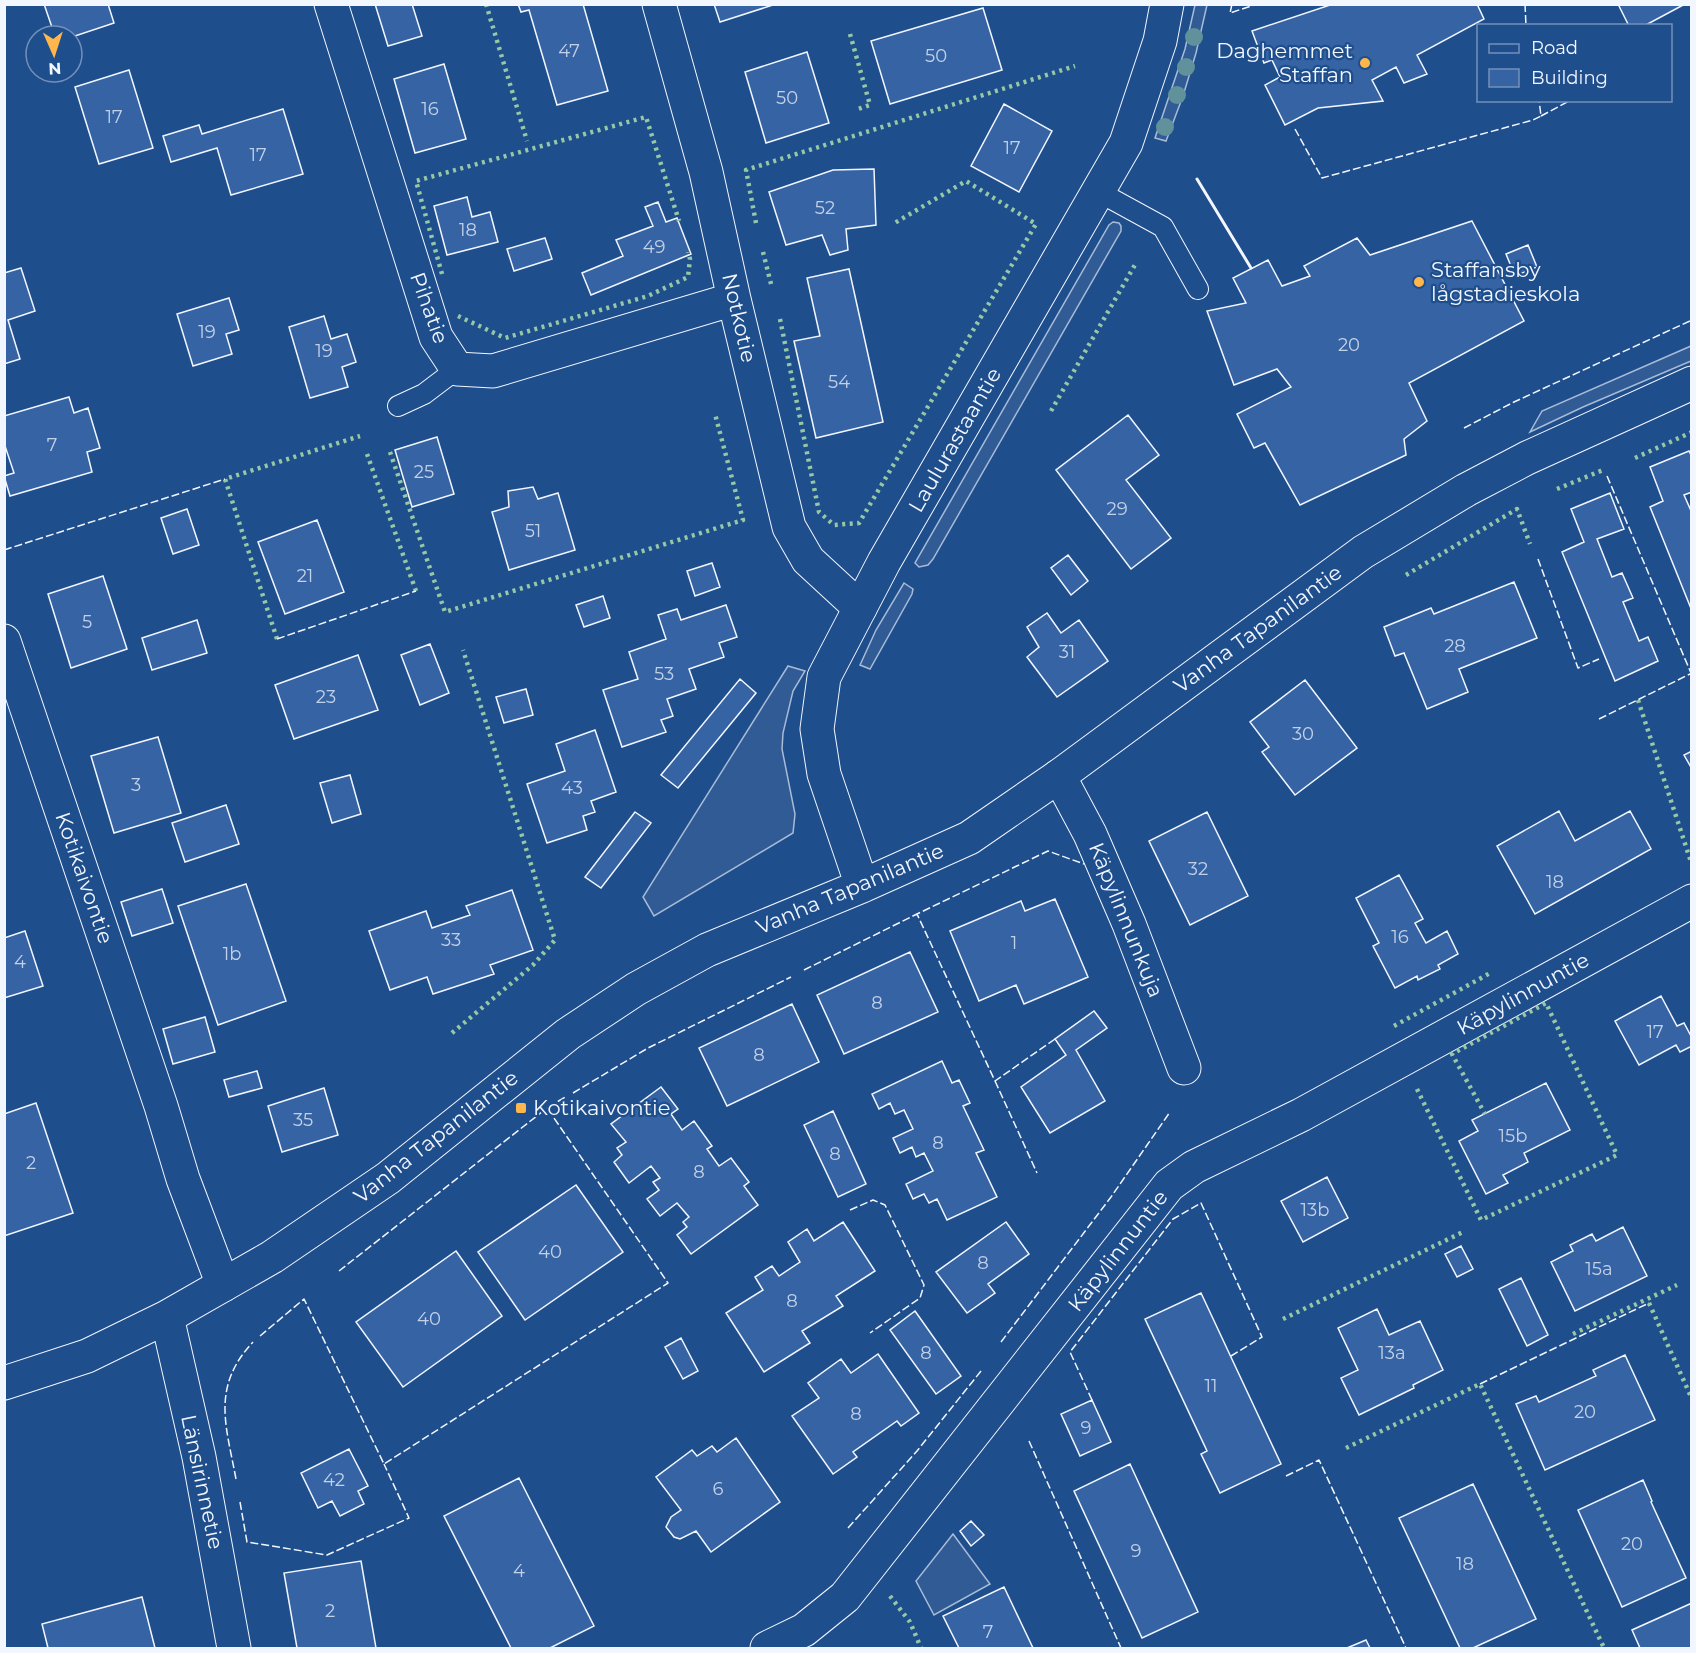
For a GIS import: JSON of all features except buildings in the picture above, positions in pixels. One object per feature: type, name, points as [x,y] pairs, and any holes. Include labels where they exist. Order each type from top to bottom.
[{"type":"street","name":"Pihatie","points":[[331,4],[436,337],[457,369],[493,371],[734,299]]},
{"type":"street","name":"Notkotie","points":[[659,4],[706,172],[789,527],[808,560],[860,608]]},
{"type":"street","name":"Laulurastaantie","points":[[862,886],[824,774],[817,729],[824,677],[884,562],[1126,143],[1160,41],[1167,4]]},
{"type":"street","name":"Vanha Tapanilantie","points":[[4,1383],[87,1356],[167,1317],[272,1257],[388,1178],[568,1034],[636,989],[706,950],[862,886],[969,838],[1059,776],[1363,552],[1476,484],[1556,444],[1692,383]]},
{"type":"street","name":"Kotikaivontie","points":[[4,641],[158,1095],[183,1179],[223,1285]]},
{"type":"street","name":"Käpylinnunkuja","points":[[1059,776],[1090,834],[1129,924],[1184,1068]]},
{"type":"street","name":"Käpylinnuntie","points":[[767,1648],[804,1630],[845,1597],[1169,1185],[1194,1167],[1301,1115],[1692,902]]},
{"type":"street","name":"Länsirinnetie","points":[[167,1317],[199,1457],[234,1648]]},
{"type":"lane","points":[[1099,192],[1163,227],[1198,290]]},
{"type":"lane","points":[[398,406],[424,394],[457,369]]},
{"type":"shaded area","points":[[1195,5],[1207,5],[1196,53],[1166,141],[1155,138],[1185,49]]},
{"type":"shaded area","points":[[1113,222],[1119,223],[1121,231],[933,559],[928,565],[919,567],[915,563],[1109,225]]},
{"type":"shaded area","points":[[1691,346],[1691,361],[1530,432],[1542,411]]},
{"type":"shaded area","points":[[904,583],[913,589],[912,594],[870,669],[860,665],[876,630]]},
{"type":"shaded area","points":[[788,666],[805,671],[793,691],[783,733],[782,749],[795,814],[793,833],[654,916],[643,897]]},
{"type":"shaded area","points":[[953,1534],[990,1584],[934,1615],[916,1581]]},
{"type":"hedge","points":[[486,4],[527,141]]},
{"type":"hedge","points":[[850,34],[870,105],[855,110]]},
{"type":"hedge","points":[[756,223],[746,170],[1075,66]]},
{"type":"hedge","points":[[442,274],[416,181],[646,117],[679,221]]},
{"type":"hedge","points":[[780,319],[819,512],[834,525],[859,523],[1036,224],[966,181],[893,224]]},
{"type":"hedge","points":[[458,316],[505,338],[648,296],[688,277],[690,259],[688,252]]},
{"type":"hedge","points":[[763,252],[771,284]]},
{"type":"hedge","points":[[1051,411],[1136,263]]},
{"type":"hedge","points":[[390,452],[445,612],[743,520],[715,414]]},
{"type":"hedge","points":[[1635,458],[1692,432]]},
{"type":"hedge","points":[[277,639],[225,479],[360,436]]},
{"type":"hedge","points":[[367,454],[416,591]]},
{"type":"hedge","points":[[1557,489],[1603,470]]},
{"type":"hedge","points":[[1406,575],[1517,509],[1530,544]]},
{"type":"hedge","points":[[452,1033],[533,965],[555,940],[463,650]]},
{"type":"hedge","points":[[1638,700],[1691,862]]},
{"type":"hedge","points":[[1394,1026],[1492,972]]},
{"type":"hedge","points":[[1417,1089],[1481,1220],[1617,1155],[1546,1003],[1452,1054],[1485,1114]]},
{"type":"hedge","points":[[1283,1319],[1463,1232]]},
{"type":"hedge","points":[[1573,1334],[1677,1285]]},
{"type":"hedge","points":[[1649,1303],[1692,1399]]},
{"type":"hedge","points":[[1346,1448],[1480,1384],[1604,1648]]},
{"type":"hedge","points":[[890,1596],[910,1622],[921,1648]]},
{"type":"fence","points":[[1232,4],[1230,13],[1257,4]]},
{"type":"fence","points":[[1525,4],[1526,24]]},
{"type":"fence","points":[[1295,129],[1322,178],[1533,120],[1541,116],[1539,102]]},
{"type":"fence","points":[[1541,116],[1567,102]]},
{"type":"fence","points":[[1464,428],[1514,402],[1692,320]]},
{"type":"fence","points":[[1607,476],[1691,673]]},
{"type":"fence","points":[[4,550],[225,479]]},
{"type":"fence","points":[[1538,559],[1578,668],[1599,659]]},
{"type":"fence","points":[[277,639],[416,591]]},
{"type":"fence","points":[[1599,719],[1692,673]]},
{"type":"fence","points":[[1055,1039],[995,1081],[917,914],[1048,851],[1084,864]]},
{"type":"fence","points":[[804,970],[917,914]]},
{"type":"fence","points":[[573,1093],[648,1048],[791,977]]},
{"type":"fence","points":[[995,1081],[1037,1173]]},
{"type":"fence","points":[[260,1336],[304,1299],[384,1464],[668,1283],[547,1108],[567,1096]]},
{"type":"fence","points":[[339,1271],[547,1108]]},
{"type":"fence","points":[[1001,1342],[1111,1197],[1170,1112]]},
{"type":"fence","points":[[850,1210],[873,1200],[885,1205],[924,1285],[920,1298],[870,1333]]},
{"type":"fence","points":[[1092,1400],[1070,1352],[1173,1219],[1201,1203],[1262,1337],[1231,1356]]},
{"type":"fence","points":[[1480,1384],[1649,1303]]},
{"type":"fence","points":[[236,1479],[225,1407],[231,1375],[253,1342]]},
{"type":"fence","points":[[848,1528],[917,1451],[981,1371]]},
{"type":"fence","points":[[1029,1441],[1121,1648]]},
{"type":"fence","points":[[1286,1476],[1319,1460],[1406,1648]]},
{"type":"fence","points":[[240,1502],[247,1542],[327,1555],[409,1518],[384,1464]]},
{"type":"wall","points":[[1197,179],[1251,268]]},
{"type":"place","name":"Daghemmet Staffan","points":[[1365,63]]},
{"type":"place","name":"Staffansby lågstadieskola","points":[[1419,282]]},
{"type":"place","name":"Kotikaivontie","points":[[521,1108]]}]
